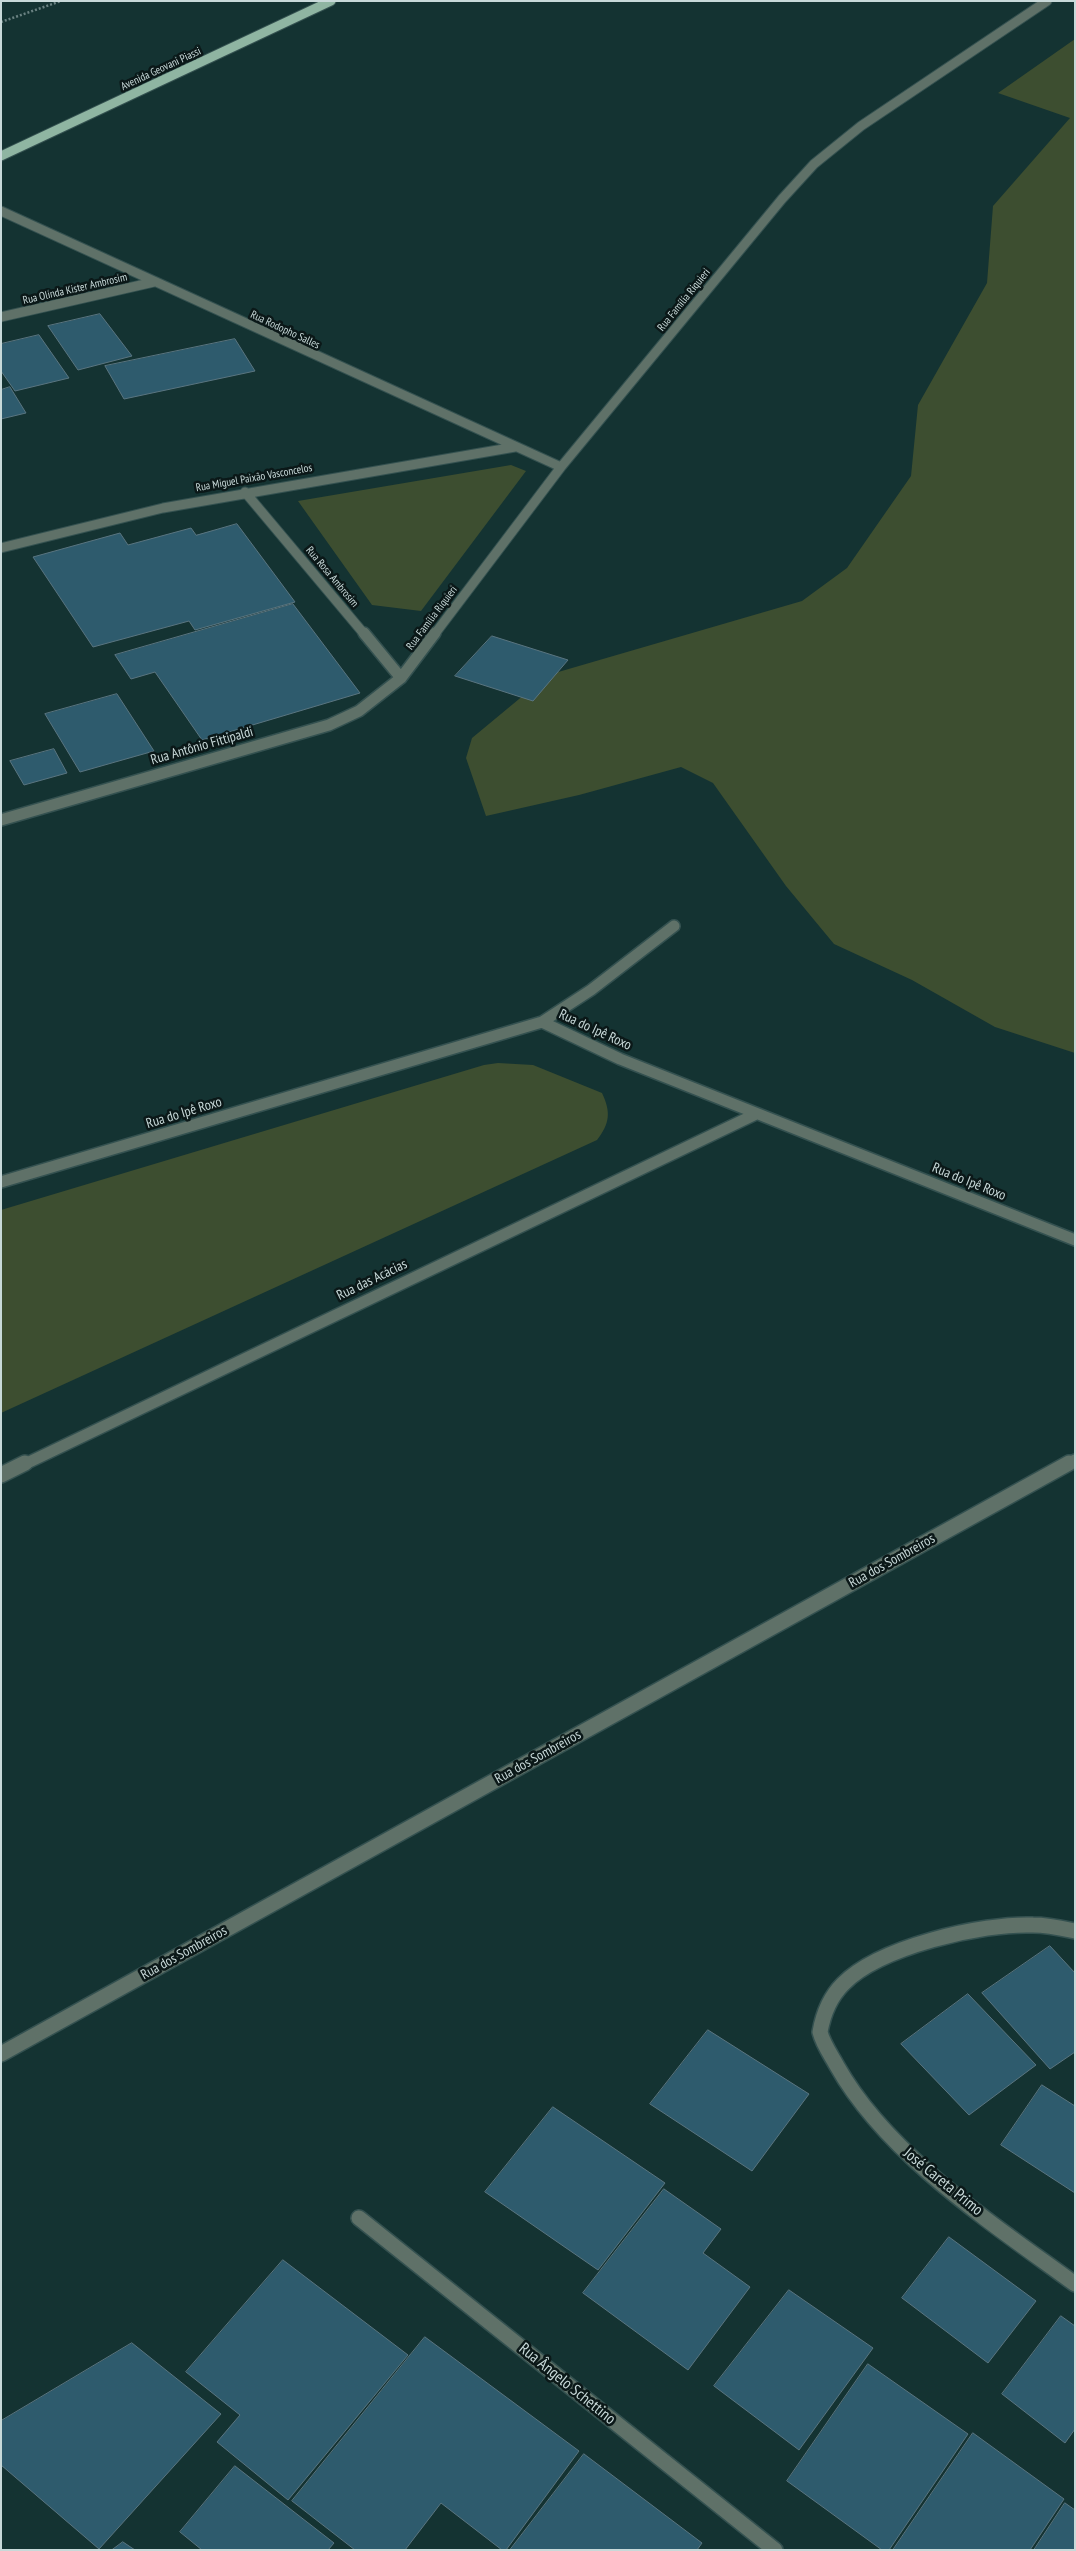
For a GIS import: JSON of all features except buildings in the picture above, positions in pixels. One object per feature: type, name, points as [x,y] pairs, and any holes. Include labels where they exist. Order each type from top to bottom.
[{"type":"main road","name":"Avenida Geovani Piassi","points":[[1,156],[331,1]]},
{"type":"street","name":"Rua Família Riquieri","points":[[400,678],[561,467],[782,199],[814,164],[861,126],[1047,1]]},
{"type":"street","name":"Rua Rodopho Salles","points":[[1,210],[154,282],[561,467]]},
{"type":"street","name":"Rua Olinda Kister Ambrosim","points":[[1,317],[154,282]]},
{"type":"street","name":"Rua Miguel Paixão Vasconcelos","points":[[1,548],[163,508],[245,492],[515,447]]},
{"type":"street","name":"Rua Rosa Ambrosim","points":[[245,492],[400,678]]},
{"type":"street","name":"Rua Antônio Fittipaldi","points":[[1,820],[328,725],[359,711],[400,678]]},
{"type":"street","points":[[542,1022],[591,990],[674,926]]},
{"type":"street","name":"Rua do Ipê Roxo","points":[[1,1182],[542,1022],[620,1058],[756,1114],[1075,1240]]},
{"type":"street","name":"Rua das Acácias","points":[[1,1475],[756,1114]]},
{"type":"street","name":"Rua dos Sombreiros","points":[[1,2054],[1075,1460]]},
{"type":"street","name":"José Careta Primo","points":[[1075,1931],[1065,1928],[1018,1925],[974,1931],[920,1944],[873,1960],[842,1983],[827,2004],[820,2032],[843,2078],[877,2124],[918,2166],[1075,2284]]},
{"type":"street","name":"Rua Ângelo Schettino","points":[[360,2218],[775,2550]]},
{"type":"path","points":[[1,22],[61,1]]},
{"type":"green space","points":[[1075,39],[1075,1053],[995,1027],[912,980],[834,944],[786,886],[713,783],[681,767],[579,795],[486,816],[466,758],[472,738],[548,675],[802,601],[847,568],[911,476],[918,405],[987,283],[993,206],[1070,118],[998,93]]},
{"type":"green space","points":[[511,465],[526,471],[421,611],[372,605],[298,501]]},
{"type":"green space","points":[[498,1063],[533,1065],[602,1093],[607,1106],[608,1117],[605,1128],[597,1140],[1,1413],[1,1210],[484,1065]]}]
